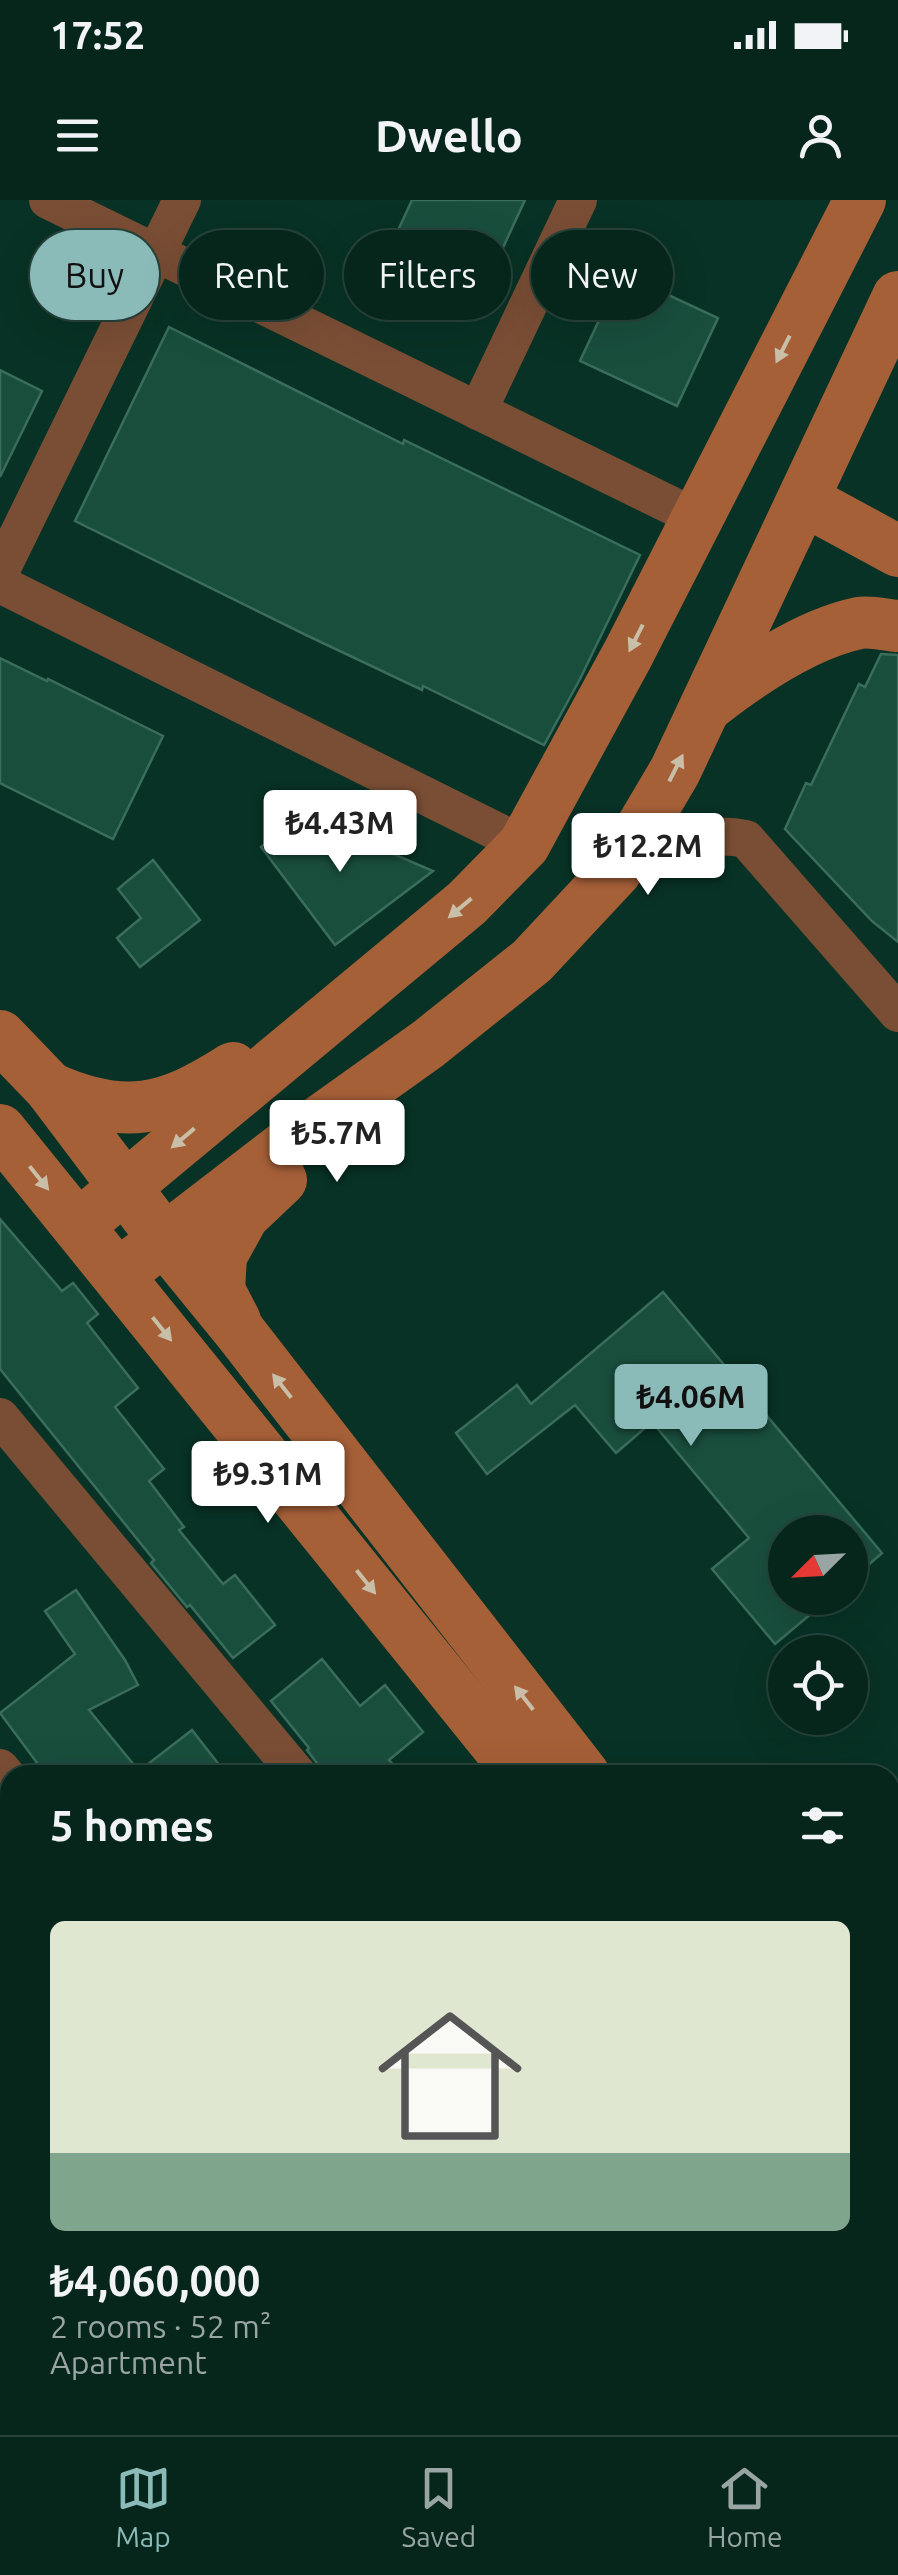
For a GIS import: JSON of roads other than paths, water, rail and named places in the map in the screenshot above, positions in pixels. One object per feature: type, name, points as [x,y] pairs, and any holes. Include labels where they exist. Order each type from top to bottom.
[{"type":"main road","points":[[78,1226],[466,903],[524,846],[628,654],[860,200]]},
{"type":"main road","points":[[118,1275],[532,962],[616,872],[675,771],[898,296]]},
{"type":"main road","points":[[804,500],[898,550]]},
{"type":"main road","points":[[705,708],[739,682],[820,636],[862,622],[898,626]]},
{"type":"main road","points":[[50,1088],[80,1102],[112,1109],[154,1107],[204,1086],[381,972]]},
{"type":"main road","points":[[0,1036],[50,1088],[576,1765]]},
{"type":"main road","points":[[240,1332],[219,1290],[222,1256],[243,1216],[428,1044]]},
{"type":"main road","points":[[0,1130],[513,1765]]},
{"type":"street","points":[[48,200],[109,230]]},
{"type":"street","points":[[159,247],[182,200]]},
{"type":"street","points":[[478,411],[578,200]]},
{"type":"street","points":[[159,254],[696,518]]},
{"type":"street","points":[[0,572],[123,320]]},
{"type":"street","points":[[0,584],[524,846]]},
{"type":"street","points":[[616,872],[695,838],[724,834],[746,838],[898,1013]]},
{"type":"street","points":[[0,1417],[290,1765]]}]
